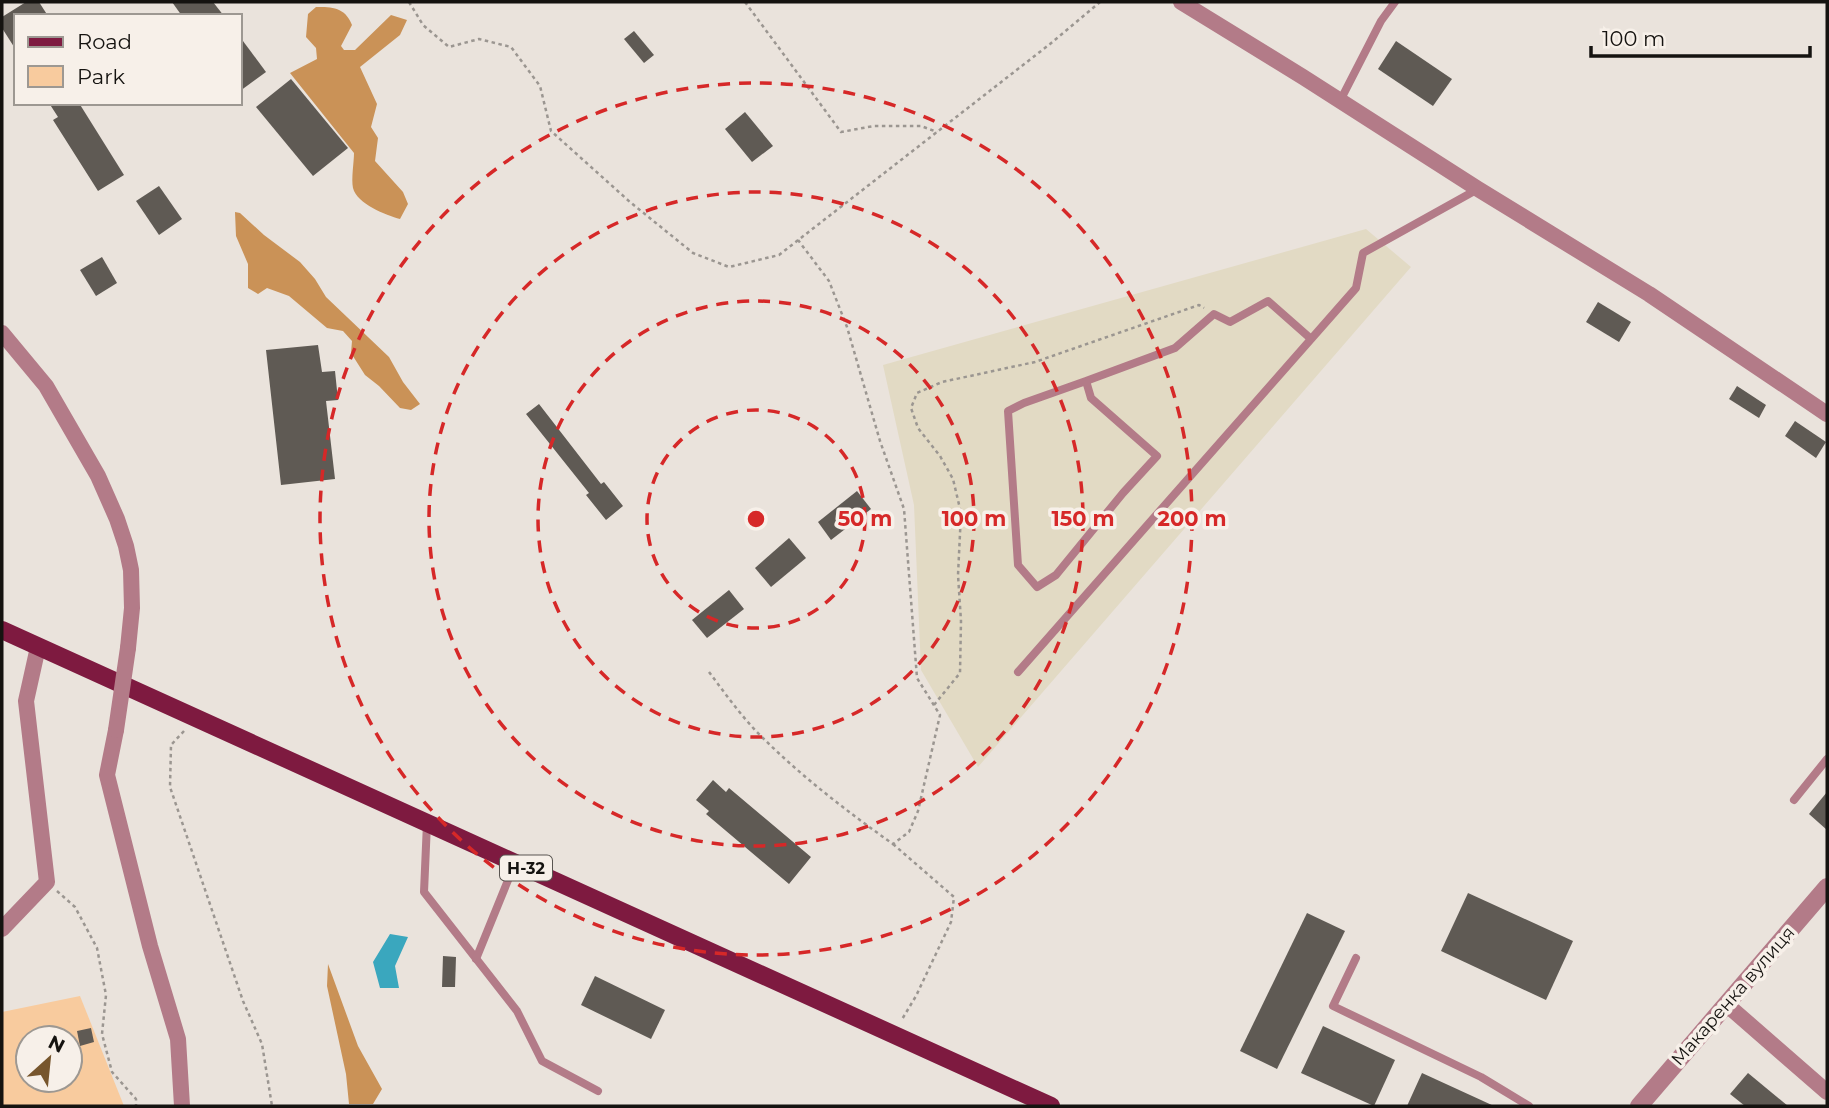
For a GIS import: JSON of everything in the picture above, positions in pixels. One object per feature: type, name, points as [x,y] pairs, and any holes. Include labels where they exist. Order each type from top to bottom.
[{"type":"main road","name":"Н-32","points":[[2,630],[1051,1106]]},
{"type":"street","points":[[1181,2],[1649,294],[1827,414]]},
{"type":"street","points":[[2,333],[46,386],[98,476],[126,546],[131,570],[132,608],[116,730],[107,775],[149,946],[178,1039],[182,1106]]},
{"type":"street","points":[[2,929],[47,882],[26,701],[38,647]]},
{"type":"street","name":"Макаренка вулиця","points":[[1639,1106],[1827,887]]},
{"type":"street","points":[[1726,1004],[1827,1092]]},
{"type":"lane","points":[[1340,101],[1381,21],[1395,2]]},
{"type":"lane","points":[[1018,671],[1356,288],[1363,253],[1478,189]]},
{"type":"lane","points":[[1086,381],[1091,398],[1157,456],[1056,575],[1037,587],[1018,565],[1008,411],[1024,403],[1175,348],[1214,314],[1230,322],[1268,301],[1310,338]]},
{"type":"lane","points":[[1794,800],[1827,759]]},
{"type":"lane","points":[[428,823],[424,892],[517,1011],[542,1061],[598,1091]]},
{"type":"lane","points":[[476,959],[515,863]]},
{"type":"lane","points":[[1356,958],[1333,1006],[1481,1077],[1529,1106]]},
{"type":"path","points":[[409,2],[423,25],[449,47],[479,39],[511,47],[540,86],[551,131],[630,202],[693,253],[729,267],[779,255],[1100,2]]},
{"type":"path","points":[[745,2],[841,132],[874,126],[921,126],[937,132]]},
{"type":"path","points":[[798,240],[829,281],[848,327],[880,441],[904,509],[917,678],[940,715],[918,811],[909,832],[892,844]]},
{"type":"path","points":[[709,672],[755,730],[812,782],[892,844],[954,897],[951,922],[894,1035]]},
{"type":"path","points":[[197,719],[171,745],[170,788],[243,1001],[262,1044],[272,1106]]},
{"type":"path","points":[[47,882],[75,907],[97,948],[106,995],[102,1034],[113,1072],[135,1099],[136,1106]]},
{"type":"shaded area","points":[[316,7],[337,9],[349,19],[352,25],[341,46],[344,50],[355,50],[391,15],[407,20],[400,35],[360,67],[377,104],[371,127],[378,138],[375,161],[403,192],[408,204],[400,219],[373,208],[356,194],[352,184],[354,153],[290,73],[317,59],[316,48],[306,37],[308,14]]},
{"type":"shaded area","points":[[235,212],[240,213],[300,262],[326,297],[389,357],[420,404],[411,410],[400,408],[365,375],[351,353],[352,341],[343,331],[327,328],[289,296],[267,288],[258,294],[248,288],[248,264],[236,236]]},
{"type":"shaded area","points":[[1366,229],[1411,267],[978,767],[921,670],[914,505],[883,365]]},
{"type":"shaded area","points":[[328,964],[358,1046],[382,1089],[373,1104],[349,1104],[346,1074],[327,986]]},
{"type":"green space","points":[[80,996],[124,1106],[2,1106],[2,1012]]},
{"type":"water","points":[[390,934],[408,937],[395,966],[399,988],[380,988],[373,962]]},
{"type":"building","points":[[26,2],[39,2],[47,14],[14,14],[14,47],[2,28],[2,17]]},
{"type":"building","points":[[172,2],[213,2],[222,14],[181,14]]},
{"type":"building","points":[[634,31],[654,55],[644,63],[624,39]]},
{"type":"building","points":[[242,40],[266,72],[242,90]]},
{"type":"building","points":[[1396,41],[1452,79],[1433,106],[1378,69]]},
{"type":"building","points":[[291,79],[348,148],[313,176],[256,107]]},
{"type":"building","points":[[50,105],[80,105],[124,175],[98,191],[53,120],[58,117]]},
{"type":"building","points":[[745,112],[773,146],[752,162],[725,129]]},
{"type":"building","points":[[159,186],[182,219],[159,235],[136,201]]},
{"type":"building","points":[[102,257],[117,283],[96,296],[80,270]]},
{"type":"building","points":[[1598,302],[1631,322],[1619,342],[1586,322]]},
{"type":"building","points":[[318,345],[322,372],[335,371],[338,400],[326,401],[335,479],[281,485],[266,350]]},
{"type":"building","points":[[1737,386],[1766,405],[1759,418],[1729,399]]},
{"type":"building","points":[[539,404],[601,484],[604,482],[623,506],[606,520],[586,495],[589,493],[526,414]]},
{"type":"building","points":[[1795,421],[1826,442],[1816,458],[1785,436]]},
{"type":"building","points":[[857,491],[871,509],[831,540],[818,522]]},
{"type":"building","points":[[789,538],[806,558],[771,587],[755,568]]},
{"type":"building","points":[[729,590],[744,609],[707,638],[692,620]]},
{"type":"building","points":[[713,780],[726,792],[729,788],[811,857],[789,884],[706,814],[709,811],[696,800]]},
{"type":"building","points":[[1827,792],[1827,830],[1809,814]]},
{"type":"building","points":[[1468,893],[1573,941],[1546,1000],[1441,951]]},
{"type":"building","points":[[1307,913],[1345,931],[1277,1069],[1240,1051]]},
{"type":"building","points":[[443,956],[456,957],[455,987],[442,987]]},
{"type":"building","points":[[595,976],[665,1010],[651,1039],[581,1005]]},
{"type":"building","points":[[1323,1026],[1395,1060],[1374,1106],[1301,1073]]},
{"type":"building","points":[[91,1028],[94,1042],[84,1045],[84,1030]]},
{"type":"building","points":[[1422,1073],[1494,1106],[1407,1106]]},
{"type":"building","points":[[1748,1073],[1788,1106],[1745,1106],[1730,1094]]}]
